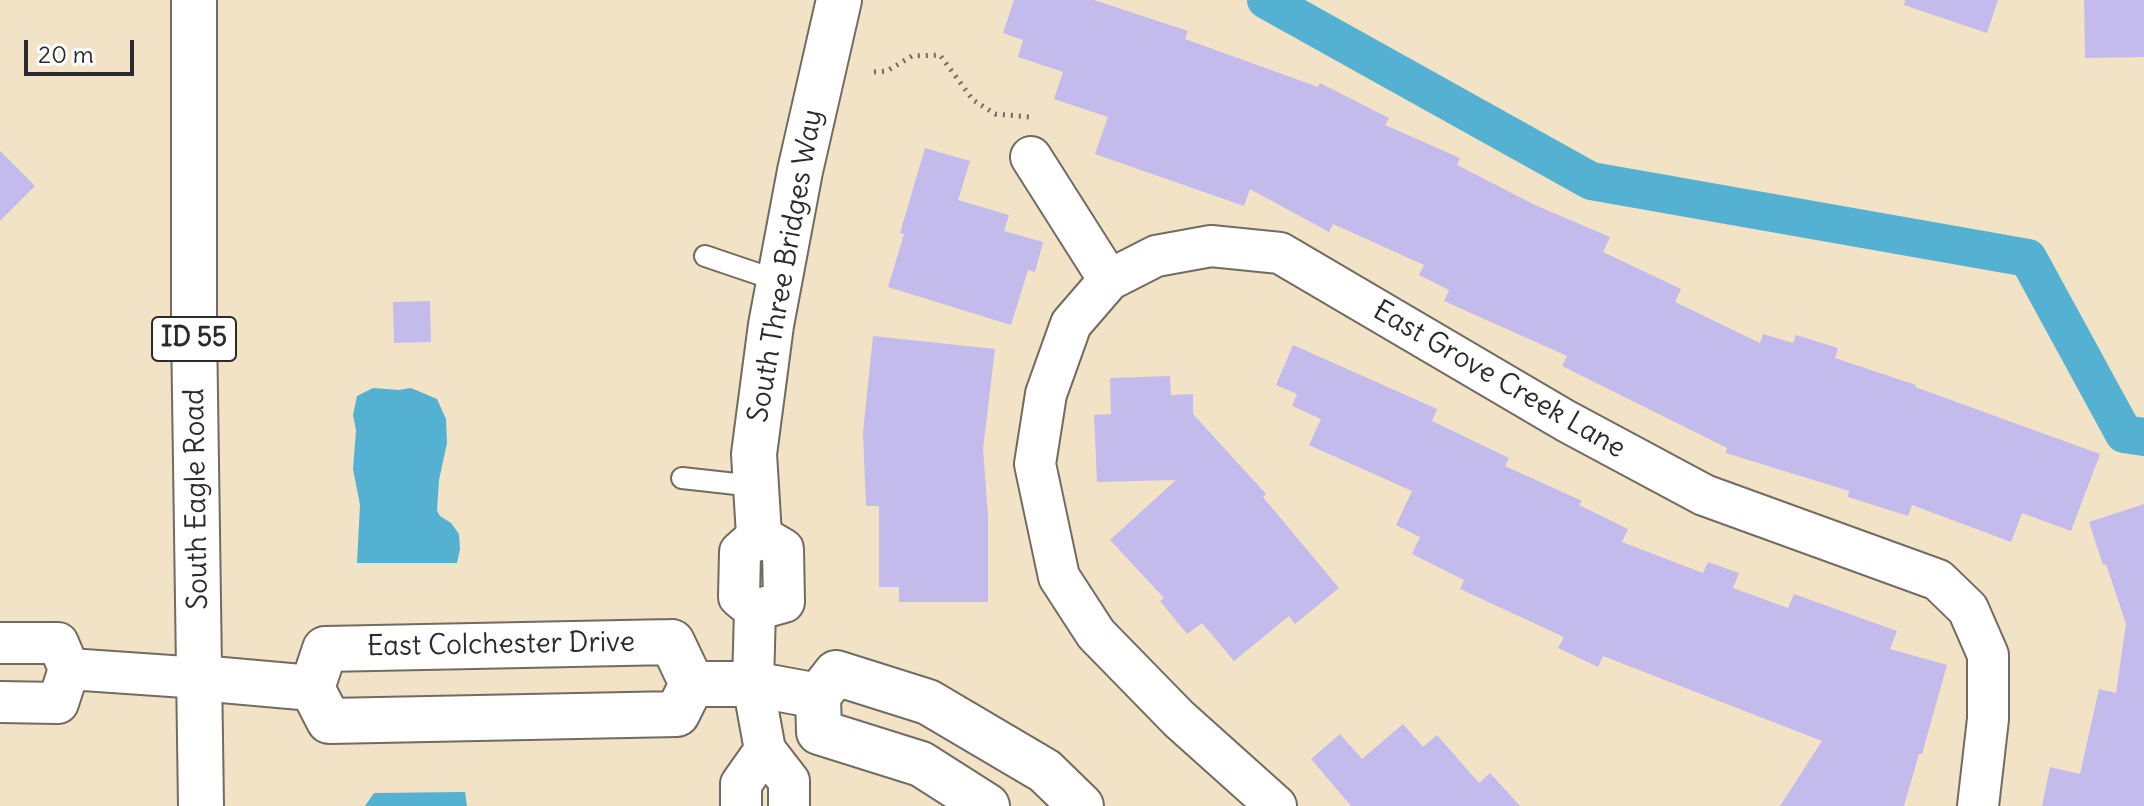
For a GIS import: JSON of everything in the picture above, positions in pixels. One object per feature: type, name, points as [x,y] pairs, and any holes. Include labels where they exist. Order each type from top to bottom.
[{"type":"main road","name":"South Eagle Road","points":[[194,0],[194,326],[201,806]]},
{"type":"main road","name":"South Three Bridges Way","points":[[759,535],[754,454],[779,281],[800,171],[839,0]]},
{"type":"main road","name":"East Colchester Drive","points":[[312,688],[325,649],[672,642],[692,684]]},
{"type":"main road","points":[[987,806],[921,764],[819,732],[818,696],[836,673],[928,702],[1045,771],[1081,806]]},
{"type":"main road","points":[[200,678],[312,688],[329,721],[677,714],[692,684],[753,684],[818,696]]},
{"type":"street","points":[[1033,138],[1109,280],[1071,324],[1046,394],[1035,464],[1059,577],[1096,634],[1179,719],[1276,806]]},
{"type":"street","name":"East Grove Creek Lane","points":[[1109,280],[1156,256],[1211,246],[1280,253],[1566,421],[1704,495],[1938,580],[1968,609],[1988,655],[1988,719],[1978,806]]},
{"type":"street","name":"South Three Bridges Way","points":[[759,535],[740,552],[739,597],[755,610],[753,684],[765,750]]},
{"type":"street","points":[[0,643],[58,643],[69,669],[58,703],[0,702]]},
{"type":"street","points":[[69,669],[200,678]]},
{"type":"street","points":[[741,806],[741,784],[765,750],[789,781],[789,806]]},
{"type":"lane","points":[[705,256],[779,281]]},
{"type":"lane","points":[[682,478],[754,486]]},
{"type":"path","points":[[874,72],[887,71],[912,56],[940,55],[973,100],[995,114],[1024,115],[1033,138]]},
{"type":"water","points":[[373,388],[411,388],[437,399],[446,419],[447,443],[439,480],[437,511],[459,534],[457,563],[357,563],[360,505],[353,469],[356,430],[353,415],[357,396]]},
{"type":"water","points":[[465,792],[467,806],[365,806],[374,793]]},
{"type":"building","points":[[1014,0],[1094,0],[1188,31],[1185,39],[1318,87],[1320,83],[1389,118],[1385,125],[1460,158],[1457,165],[1535,205],[1610,237],[1603,252],[1681,289],[1675,302],[1760,343],[1763,334],[1793,343],[1796,335],[1838,348],[1835,358],[2100,454],[2071,531],[2022,513],[2011,542],[1912,505],[1908,516],[1848,497],[1849,491],[1726,453],[1727,448],[1562,366],[1567,356],[1444,301],[1449,290],[1419,275],[1424,265],[1333,224],[1329,232],[1250,189],[1244,206],[1095,154],[1108,117],[1054,99],[1063,72],[1018,57],[1023,40],[1003,33]]},
{"type":"building","points":[[1905,0],[1998,0],[1987,33],[1904,5]]},
{"type":"building","points":[[2084,0],[2144,0],[2144,57],[2085,58]]},
{"type":"building","points":[[925,148],[970,161],[958,200],[1009,215],[1004,231],[1043,242],[1035,272],[1028,270],[1011,325],[888,287]]},
{"type":"building","points":[[0,151],[35,186],[0,221]]},
{"type":"building","points":[[430,301],[431,342],[394,343],[393,302]]},
{"type":"building","points":[[873,336],[995,349],[983,449],[988,515],[988,602],[899,602],[899,587],[879,587],[879,506],[866,506],[863,432]]},
{"type":"building","points":[[1293,345],[1437,409],[1432,421],[1509,458],[1505,466],[1582,501],[1579,505],[1628,529],[1622,542],[1703,573],[1708,562],[1739,573],[1733,588],[1788,608],[1794,594],[1897,631],[1890,649],[1947,665],[1904,806],[1780,806],[1822,741],[1603,656],[1598,667],[1558,648],[1564,637],[1460,589],[1464,580],[1412,554],[1420,537],[1396,525],[1412,491],[1309,445],[1321,419],[1292,406],[1297,394],[1276,385]]},
{"type":"building","points":[[1170,376],[1171,395],[1193,394],[1193,414],[1266,494],[1263,497],[1339,588],[1295,624],[1289,616],[1234,661],[1202,623],[1187,634],[1160,601],[1164,598],[1110,540],[1176,480],[1097,482],[1094,415],[1111,414],[1110,378]]},
{"type":"building","points":[[2144,504],[2144,806],[2042,806],[2050,767],[2080,774],[2099,689],[2116,693],[2126,624],[2089,522]]},
{"type":"building","points":[[1403,724],[1423,747],[1437,735],[1479,783],[1490,773],[1520,806],[1351,806],[1311,759],[1340,734],[1362,759]]},
{"type":"waterway","points":[[1266,0],[1591,181],[2028,258],[2124,434],[2144,437]]}]
